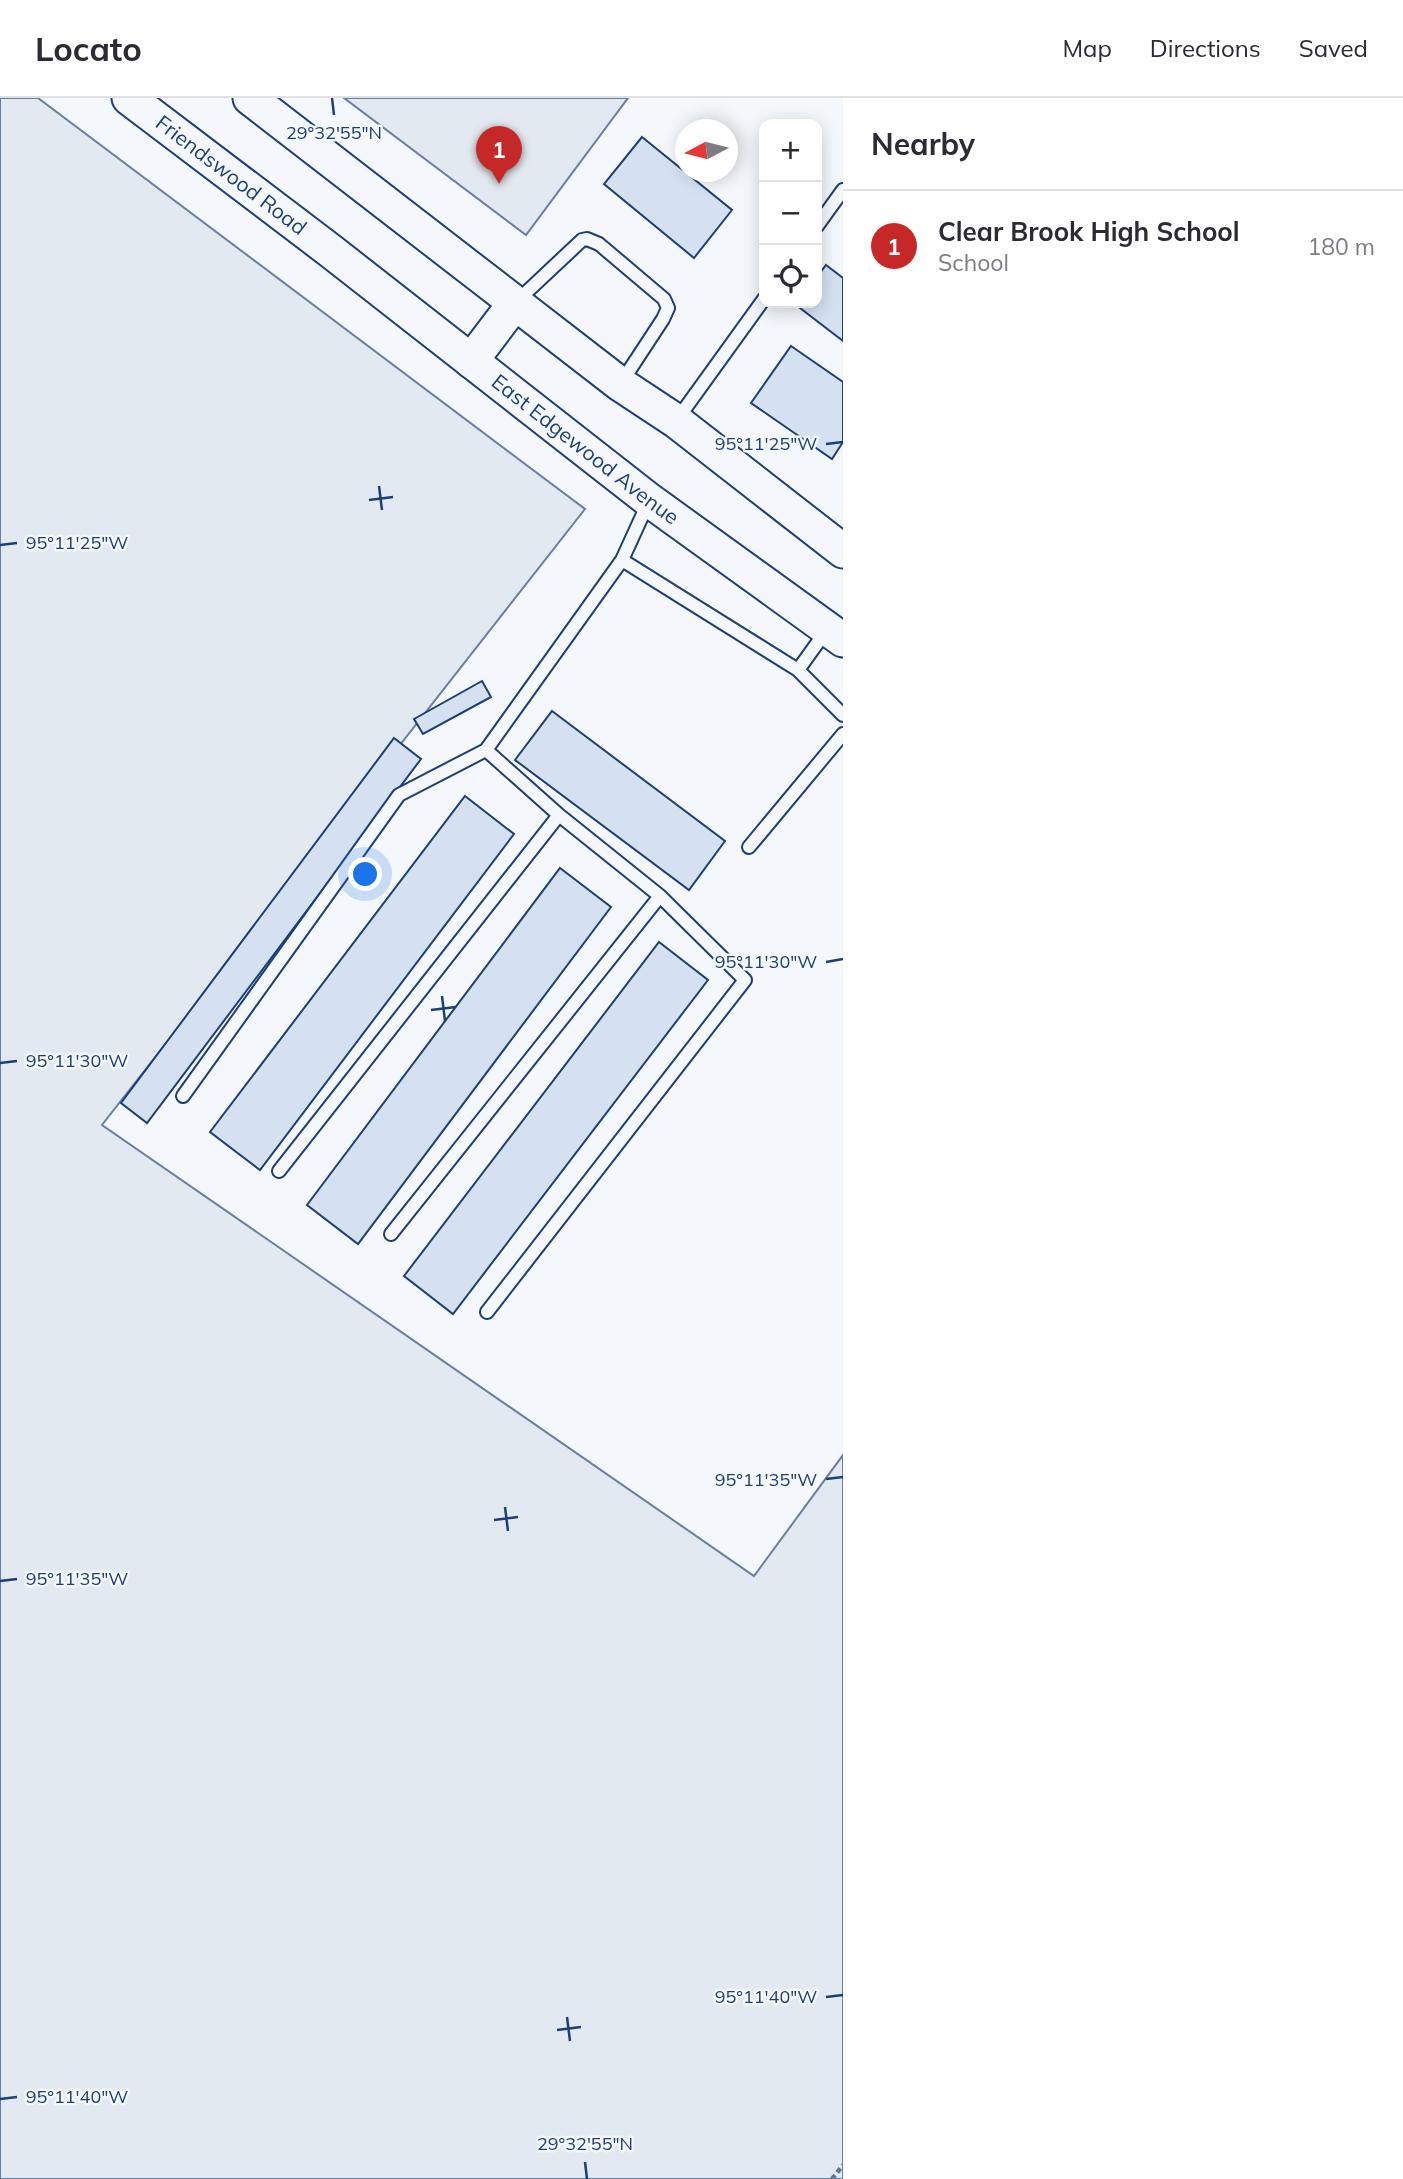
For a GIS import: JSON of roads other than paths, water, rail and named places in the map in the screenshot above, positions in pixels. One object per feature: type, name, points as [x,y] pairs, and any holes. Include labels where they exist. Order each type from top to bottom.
[{"type":"main road","name":"Friendswood Road","points":[[128,98],[332,252]]},
{"type":"main road","points":[[250,98],[620,384],[676,421],[843,551]]},
{"type":"main road","name":"East Edgewood Avenue","points":[[332,252],[649,500],[835,635]]},
{"type":"main road","points":[[471,361],[515,303]]},
{"type":"lane","points":[[822,219],[843,190]]},
{"type":"lane","points":[[515,303],[582,240],[587,239],[599,244],[664,299],[668,308],[620,384]]},
{"type":"lane","points":[[676,421],[759,306]]},
{"type":"lane","points":[[183,1096],[400,795],[486,750],[622,560],[649,500]]},
{"type":"lane","points":[[622,560],[798,670],[843,715]]},
{"type":"lane","points":[[798,670],[835,635]]},
{"type":"lane","points":[[749,847],[843,734]]},
{"type":"lane","points":[[486,750],[559,815],[660,896],[746,981],[487,1312]]},
{"type":"lane","points":[[279,1171],[559,815]]},
{"type":"lane","points":[[391,1234],[660,896]]},
{"type":"place","name":"Clear Brook High School","points":[[499,184]]}]
